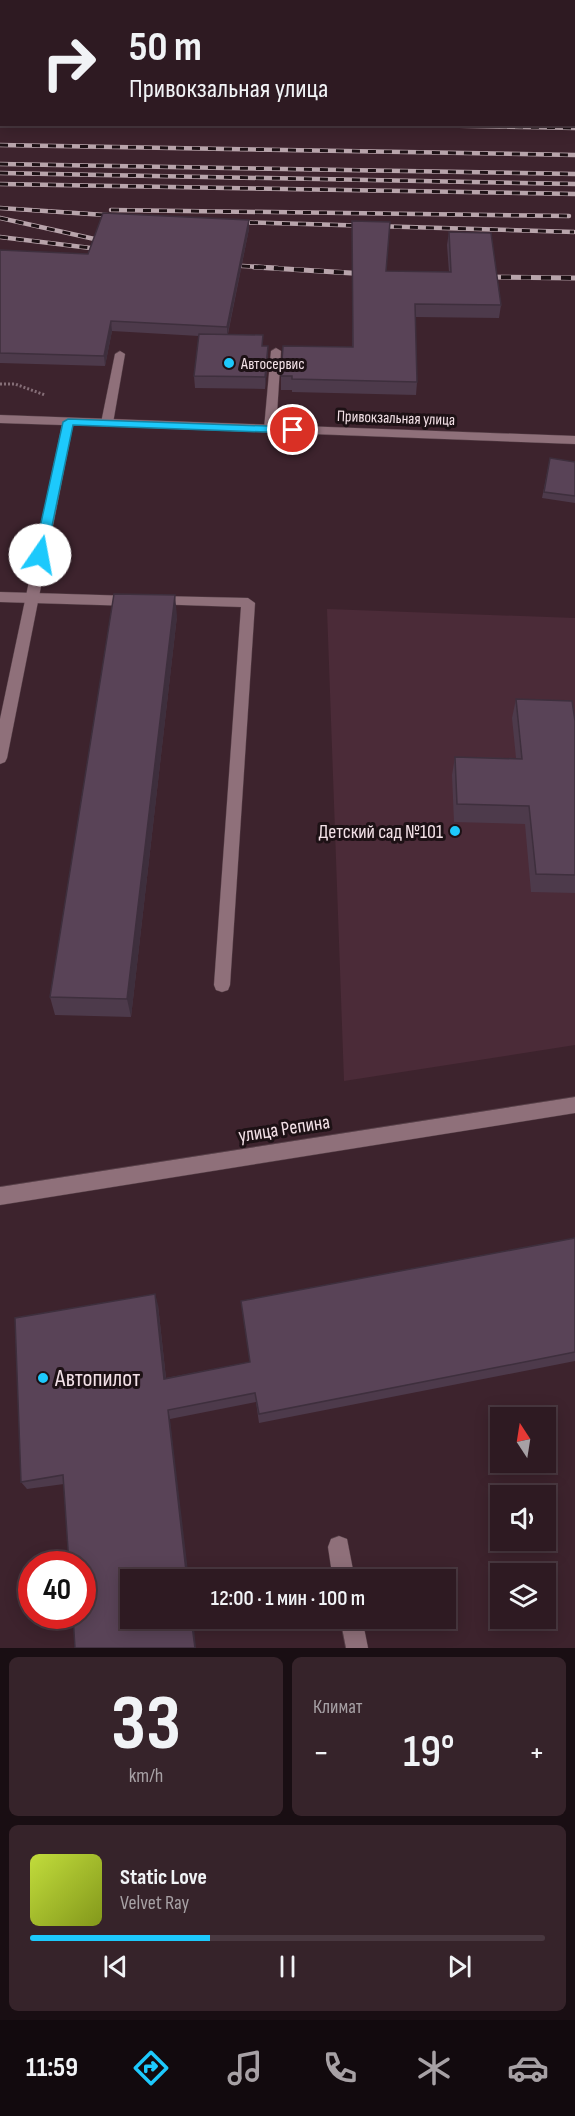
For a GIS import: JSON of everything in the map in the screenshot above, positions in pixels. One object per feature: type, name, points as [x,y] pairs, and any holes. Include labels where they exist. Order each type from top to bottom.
[{"type":"street","points":[[270,429],[276,351]]},
{"type":"street","points":[[107,423],[120,354]]},
{"type":"street","name":"Привокзальная улица","points":[[0,419],[575,440]]},
{"type":"street","points":[[0,758],[68,422]]},
{"type":"street","points":[[0,597],[248,603],[222,985]]},
{"type":"street","name":"улица Репина","points":[[0,1196],[575,1105]]},
{"type":"street","points":[[339,1547],[343,1569]]},
{"type":"street","points":[[353,1629],[357,1648]]},
{"type":"shaded area","name":"Детский сад №101","points":[[327,609],[575,618],[575,1045],[344,1081]]},
{"type":"building","points":[[103,213],[249,220],[227,327],[111,321],[104,356],[0,353],[0,250],[88,254]]},
{"type":"building","points":[[352,221],[390,222],[386,271],[451,272],[449,232],[491,233],[501,305],[415,304],[417,382],[292,379],[292,376],[281,376],[283,346],[353,347]]},
{"type":"building","points":[[199,334],[263,335],[262,346],[268,346],[265,377],[194,376]]},
{"type":"building","points":[[550,458],[575,462],[575,496],[544,492]]},
{"type":"building","points":[[114,594],[175,595],[127,999],[50,997]]},
{"type":"building","points":[[516,699],[572,701],[575,721],[575,875],[536,874],[529,806],[457,804],[455,757],[522,759]]},
{"type":"building","points":[[575,1238],[575,1352],[259,1414],[255,1393],[168,1410],[186,1569],[120,1569],[120,1629],[192,1629],[195,1648],[75,1648],[74,1629],[96,1629],[96,1551],[68,1551],[63,1475],[21,1482],[15,1318],[155,1294],[164,1379],[250,1362],[241,1301]]},
{"type":"railway","points":[[473,126],[575,128]]},
{"type":"railway","points":[[0,145],[575,155]]},
{"type":"railway","points":[[0,164],[575,174]]},
{"type":"railway","points":[[0,173],[575,184]]},
{"type":"railway","points":[[0,184],[575,194]]},
{"type":"railway","points":[[0,208],[120,216]]},
{"type":"railway","points":[[111,210],[569,216]]},
{"type":"railway","points":[[0,218],[108,242]]},
{"type":"railway","points":[[234,222],[574,232]]},
{"type":"railway","points":[[0,237],[107,250]]},
{"type":"railway","points":[[226,265],[278,268]]},
{"type":"railway","points":[[254,267],[367,274]]},
{"type":"railway","points":[[481,277],[575,278]]},
{"type":"place","name":"Автосервис","points":[[229,363]]},
{"type":"place","name":"Детский сад №101","points":[[455,831]]},
{"type":"place","name":"Автопилот","points":[[43,1378]]},
{"type":"route","points":[[40,555],[68,422],[293,430]]}]
